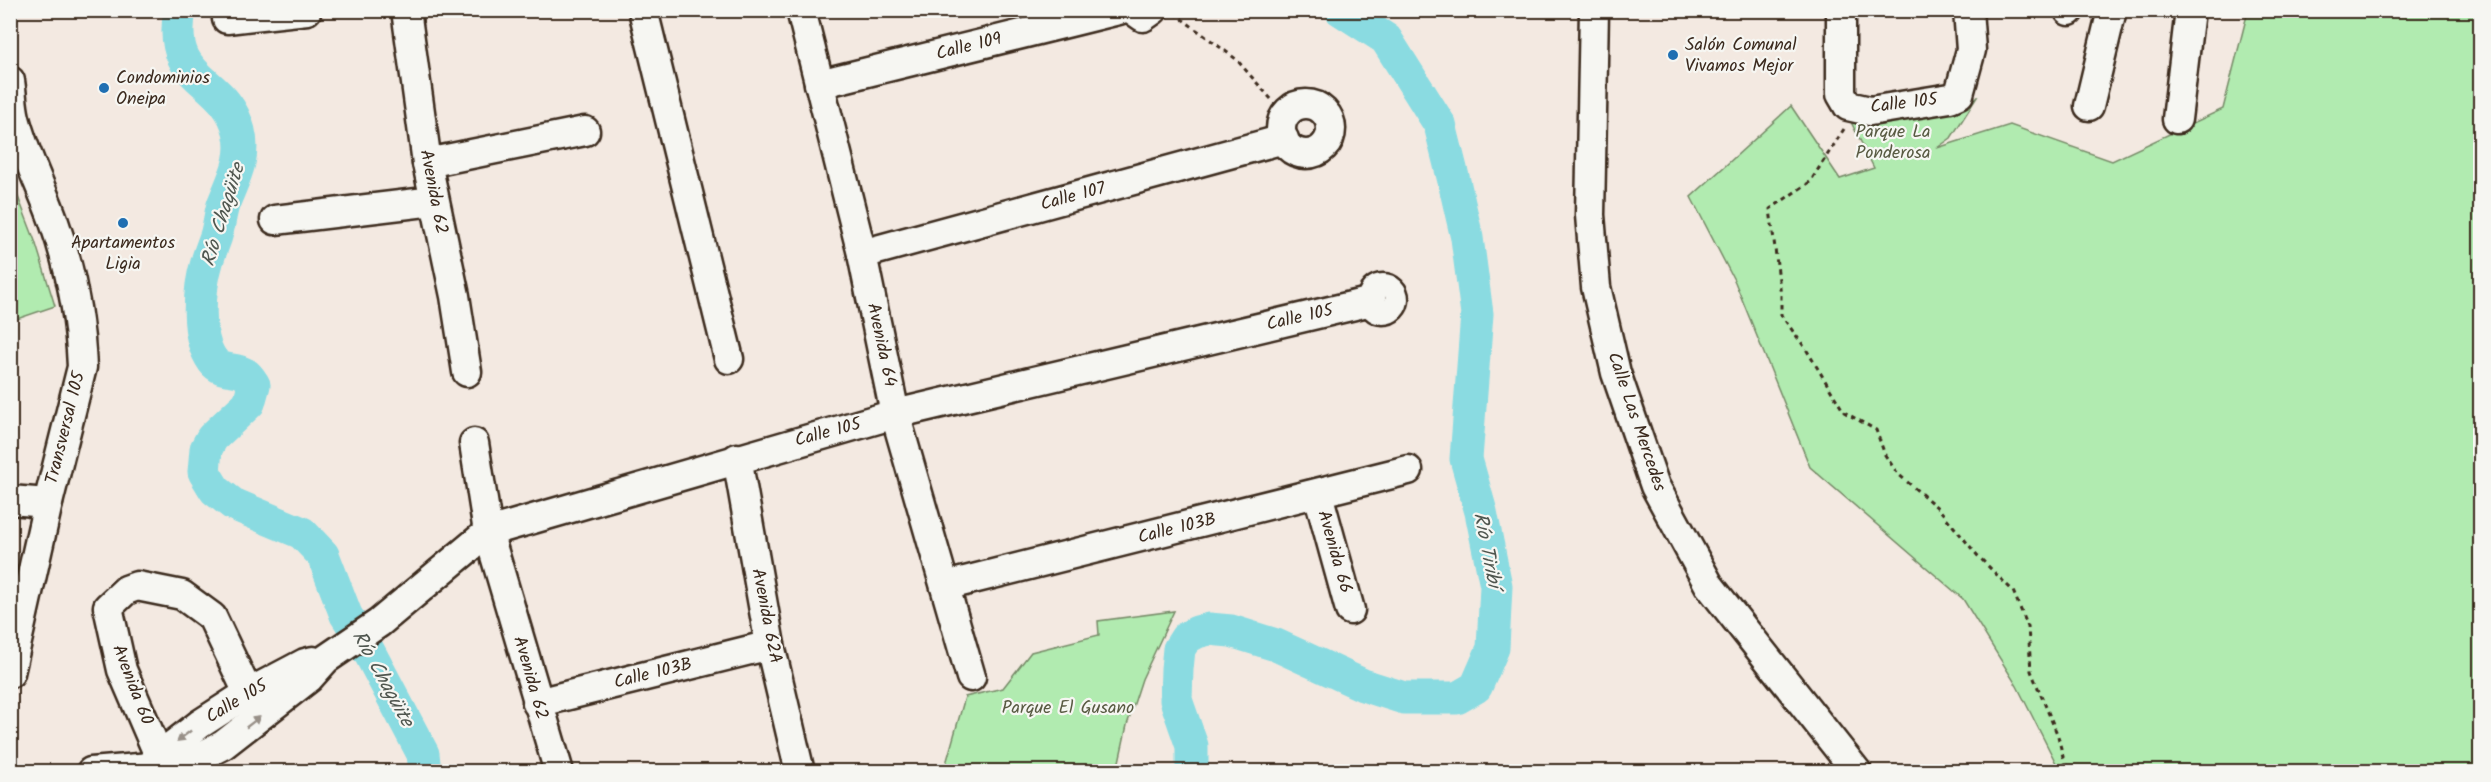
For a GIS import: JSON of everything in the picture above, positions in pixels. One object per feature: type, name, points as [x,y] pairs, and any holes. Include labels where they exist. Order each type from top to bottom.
[{"type":"street","points":[[227,19],[307,10]]},
{"type":"street","name":"Avenida 62","points":[[406,10],[427,164],[467,372]]},
{"type":"street","points":[[643,10],[729,360]]},
{"type":"street","name":"Avenida 64","points":[[801,10],[862,254],[895,414],[971,677]]},
{"type":"street","name":"Calle 109","points":[[819,84],[1119,10]]},
{"type":"street","points":[[1133,10],[1143,16],[1154,10]]},
{"type":"street","name":"Calle Las Mercedes","points":[[1594,10],[1590,215],[1596,287],[1619,383],[1655,486],[1709,585],[1857,771]]},
{"type":"street","points":[[1841,10],[1841,94],[1848,106]]},
{"type":"street","name":"Calle 105","points":[[1848,106],[1870,111],[1950,98],[1959,94],[1971,50],[1968,10]]},
{"type":"street","points":[[2090,106],[2112,10]]},
{"type":"street","points":[[2177,119],[2190,10]]},
{"type":"street","name":"Transversal 105","points":[[10,81],[14,116],[43,190],[66,260],[81,344],[82,367],[48,503],[10,673]]},
{"type":"street","points":[[427,164],[585,131]]},
{"type":"street","name":"Calle 107","points":[[862,254],[1284,139]]},
{"type":"street","points":[[275,220],[434,201]]},
{"type":"street","name":"Calle 105","points":[[91,771],[166,769],[186,764],[223,746],[488,532],[895,414],[1372,301]]},
{"type":"street","name":"Avenida 62","points":[[474,443],[488,532],[559,771]]},
{"type":"street","name":"Avenida 62A","points":[[737,458],[770,645],[800,771]]},
{"type":"street","name":"Calle 103B","points":[[945,586],[1408,470]]},
{"type":"street","name":"Avenida 66","points":[[1318,494],[1350,610]]},
{"type":"street","points":[[10,500],[48,503]]},
{"type":"street","name":"Avenida 60","points":[[166,769],[122,670],[108,608],[126,590],[137,586],[182,595],[212,617],[248,693]]},
{"type":"street","name":"Calle 105","points":[[166,769],[173,745],[200,724],[248,693],[305,663],[347,645]]},
{"type":"street","name":"Calle 103B","points":[[537,703],[770,645]]},
{"type":"path","points":[[1171,10],[1236,59],[1278,107]]},
{"type":"path","points":[[1848,106],[1844,128],[1810,182],[1770,209],[1781,296],[1781,315],[1806,349],[1844,412],[1876,430],[1885,455],[1898,474],[1938,509],[1978,556],[2013,591],[2028,627],[2031,671],[2058,736],[2065,765],[2069,771]]},
{"type":"green space","name":"Parque La Ponderosa","points":[[2248,11],[2480,11],[2480,771],[2060,771],[2017,686],[1963,599],[1810,467],[1735,282],[1691,197],[1791,106],[1840,179],[1874,168],[1851,122],[1977,97],[1951,138],[1937,148],[2010,125],[2112,161],[2223,109]]},
{"type":"green space","points":[[10,176],[35,241],[55,306],[11,321]]},
{"type":"green space","name":"Parque El Gusano","points":[[1174,611],[1142,679],[1127,725],[1117,771],[944,771],[965,697],[1003,688],[1031,652],[1099,635],[1098,621]]},
{"type":"waterway","name":"Río Chagüite","points":[[180,10],[178,34],[181,53],[199,78],[222,99],[232,113],[241,141],[240,160],[223,205],[204,273],[200,313],[203,339],[207,351],[217,365],[245,374],[254,385],[249,403],[212,438],[206,449],[204,472],[215,490],[233,504],[302,533],[323,555],[346,615],[367,648],[423,754],[425,772]]},
{"type":"waterway","name":"Río Tiribí","points":[[1192,772],[1192,746],[1176,700],[1177,669],[1179,649],[1186,638],[1197,632],[1209,629],[1231,631],[1276,645],[1363,685],[1404,698],[1457,698],[1476,687],[1493,648],[1496,586],[1481,512],[1466,459],[1477,314],[1467,238],[1453,177],[1440,125],[1386,39],[1341,10]]},
{"type":"place","name":"Salón Comunal Vivamos Mejor","points":[[1673,55]]},
{"type":"place","name":"Condominios Oneipa","points":[[104,88]]},
{"type":"place","name":"Apartamentos Ligia","points":[[123,223]]}]
